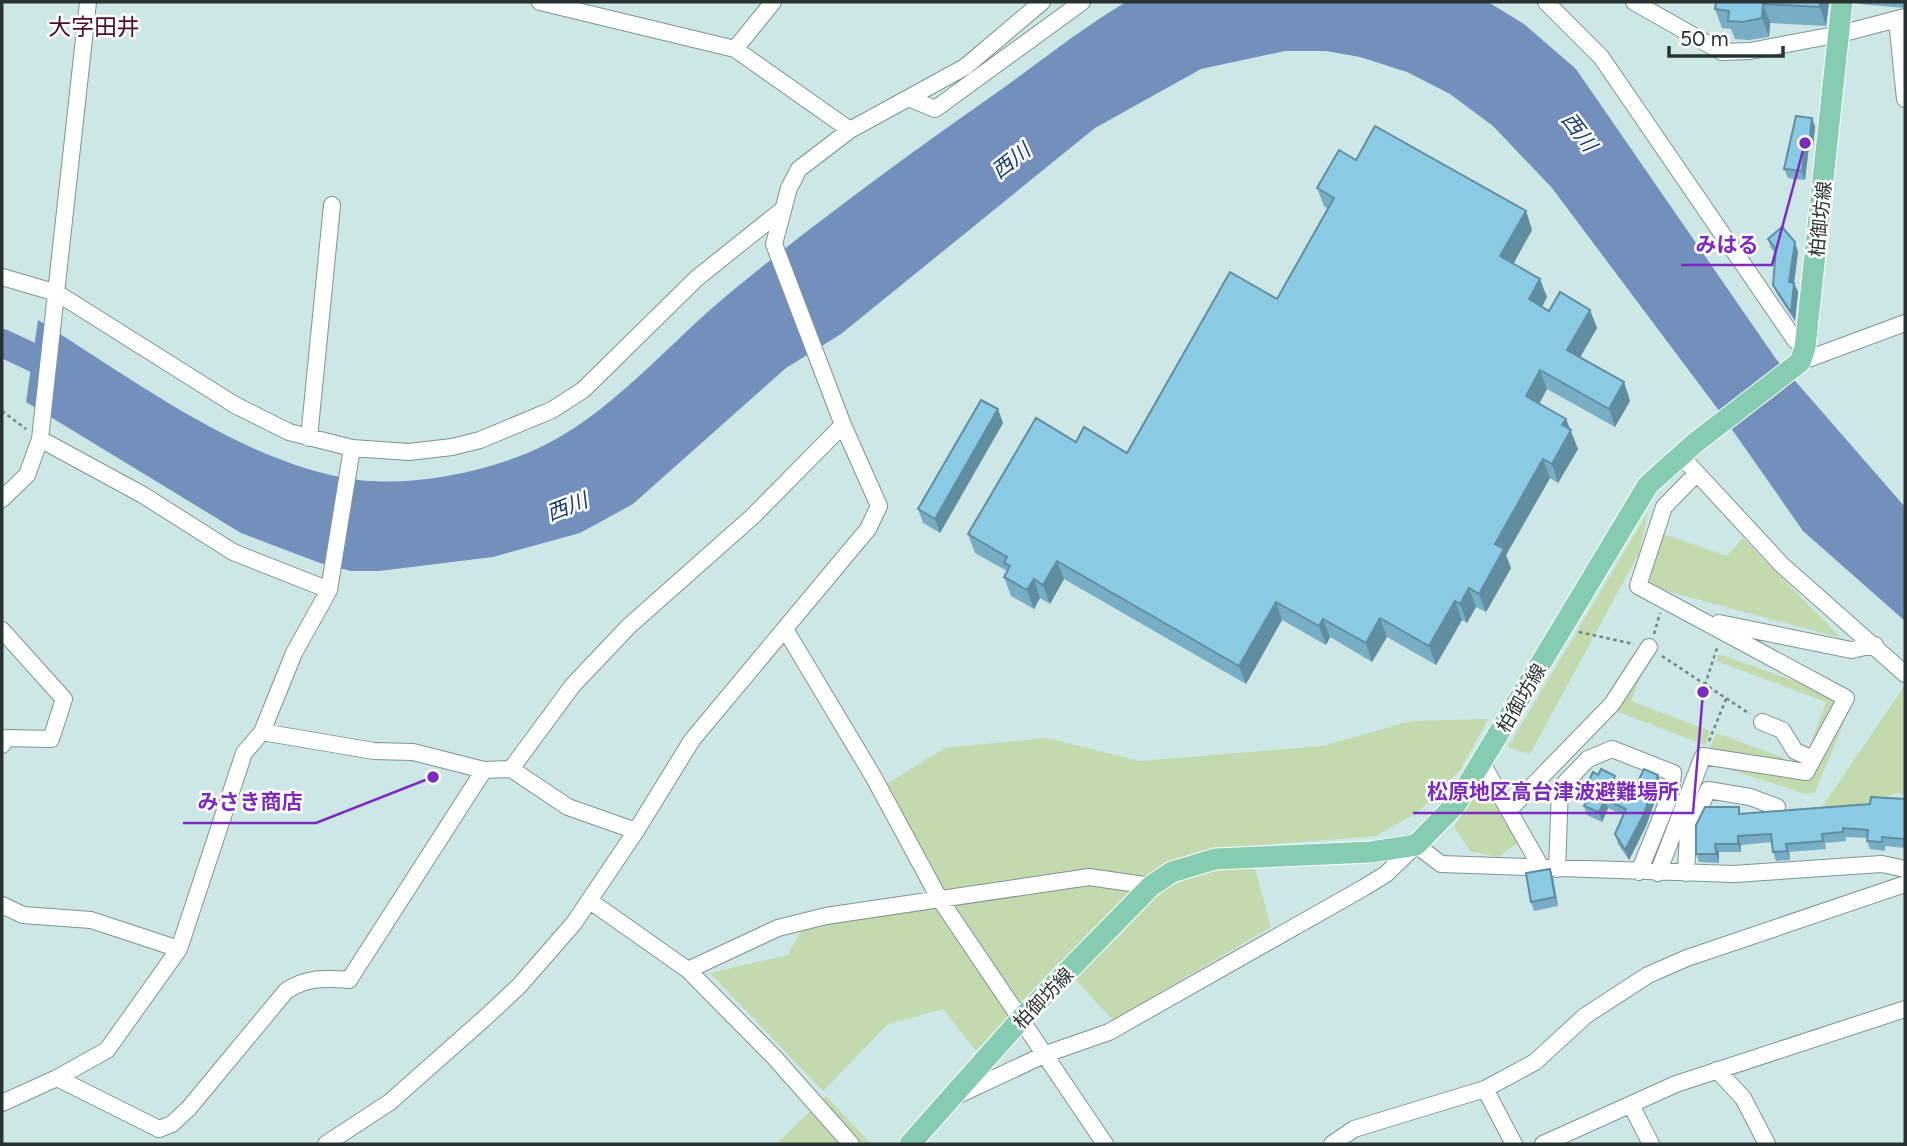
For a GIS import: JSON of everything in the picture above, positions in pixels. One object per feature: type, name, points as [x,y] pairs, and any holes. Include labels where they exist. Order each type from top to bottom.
[{"type":"main road","name":"柏御坊線","points":[[910,1144],[1021,1019],[1151,887],[1172,872],[1215,859],[1371,852],[1416,845],[1456,804],[1648,485],[1802,355],[1842,2]]},
{"type":"street","points":[[2,499],[27,475],[40,439],[88,2]]},
{"type":"street","points":[[540,2],[593,7],[629,25],[735,49],[850,130]]},
{"type":"street","points":[[735,49],[773,2]]},
{"type":"street","points":[[326,1144],[390,1102],[487,1016],[575,923],[692,740],[868,529],[879,506],[843,425],[774,244],[782,210],[799,169],[850,130],[911,99],[965,67],[1042,2]]},
{"type":"street","points":[[911,99],[935,109],[1082,2]]},
{"type":"street","points":[[1546,2],[1601,57],[1787,329],[1802,355],[1905,323]]},
{"type":"street","points":[[1634,2],[1722,52],[1750,51],[1901,19],[1905,99]]},
{"type":"street","points":[[309,438],[332,205]]},
{"type":"street","points":[[2,277],[57,293],[235,405],[263,420],[309,438],[383,452],[452,447],[533,421],[583,390],[697,278],[782,210]]},
{"type":"street","points":[[511,769],[573,685],[629,626],[752,517],[843,425]]},
{"type":"street","points":[[40,439],[143,495],[233,552],[330,585]]},
{"type":"street","points":[[2,1102],[57,1078],[107,1050],[179,949],[244,753],[262,732],[294,653],[330,585],[352,448]]},
{"type":"street","points":[[1688,450],[1697,473],[1783,565],[1905,674]]},
{"type":"street","points":[[1658,873],[1703,756],[1806,772],[1846,698],[1638,586],[1664,508],[1697,473]]},
{"type":"street","points":[[1699,619],[1852,650],[1875,645]]},
{"type":"street","points":[[785,629],[873,776],[939,898],[1105,1144]]},
{"type":"street","points":[[2,631],[64,699],[51,739],[7,738],[2,745]]},
{"type":"street","points":[[1509,810],[1612,704],[1648,644]]},
{"type":"street","points":[[1762,722],[1782,730],[1796,751],[1813,759]]},
{"type":"street","points":[[262,732],[374,751],[413,752],[484,770],[511,769],[568,807],[636,831]]},
{"type":"street","points":[[1549,869],[1560,788],[1588,759],[1612,748],[1673,774],[1671,793],[1639,872]]},
{"type":"street","points":[[1482,763],[1509,810],[1549,869]]},
{"type":"street","points":[[57,1078],[109,1107],[159,1129],[172,1124],[189,1108],[286,991],[299,982],[320,978],[349,980],[484,770]]},
{"type":"street","points":[[1686,873],[1688,833],[1708,790],[1750,797],[1777,807]]},
{"type":"street","points":[[954,1097],[1046,1054],[1109,1031],[1130,1020],[1366,887],[1386,874],[1416,845],[1441,864],[1734,874],[1882,864],[1905,869]]},
{"type":"street","points":[[688,970],[778,928],[826,916],[1089,877],[1151,887]]},
{"type":"street","points":[[1332,1144],[1354,1129],[1485,1089],[1535,1062],[1585,1016],[1648,975],[1687,958],[1905,884]]},
{"type":"street","points":[[590,901],[688,970],[775,1058],[851,1144]]},
{"type":"street","points":[[2,905],[23,915],[91,920],[179,949]]},
{"type":"street","points":[[1543,1144],[1717,1070],[1905,1009]]},
{"type":"street","points":[[1717,1070],[1743,1098],[1767,1144]]},
{"type":"street","points":[[1485,1089],[1514,1144]]},
{"type":"street","points":[[1631,1105],[1651,1144]]},
{"type":"path","points":[[2,411],[40,439]]},
{"type":"path","points":[[1648,644],[1661,607]]},
{"type":"path","points":[[1574,630],[1648,644],[1762,722]]},
{"type":"path","points":[[1705,685],[1720,638]]},
{"type":"path","points":[[1713,732],[1726,699]]},
{"type":"green space","points":[[1648,512],[1639,553],[1530,754],[1508,747]]},
{"type":"green space","points":[[1663,534],[1727,556],[1743,538],[1841,638],[1648,586]]},
{"type":"green space","points":[[1719,654],[1829,693],[1837,700],[1812,749],[1809,748],[1826,702],[1716,661]]},
{"type":"green space","points":[[1646,662],[1631,701],[1710,731],[1705,745],[1616,711]]},
{"type":"green space","points":[[1905,685],[1905,795],[1898,793],[1859,806],[1820,810]]},
{"type":"green space","points":[[1850,708],[1815,792],[1806,794],[1712,764],[1784,773],[1809,781],[1820,755]]},
{"type":"green space","points":[[1488,719],[1461,769],[1418,812],[1376,836],[1249,846],[1271,927],[1113,1020],[1059,962],[976,1051],[943,1009],[888,1024],[823,1091],[710,973],[788,955],[804,925],[950,904],[883,786],[945,748],[1047,738],[1139,761],[1323,746],[1411,721]]},
{"type":"green space","points":[[1716,733],[1784,758],[1784,761],[1709,751]]},
{"type":"green space","points":[[1483,777],[1519,842],[1498,857],[1470,851],[1454,827]]},
{"type":"green space","points":[[826,1096],[871,1144],[776,1144]]},
{"type":"water","points":[[1126,2],[1488,2],[1524,24],[1576,69],[1776,359],[1905,507],[1905,621],[1803,531],[1717,408],[1552,188],[1493,126],[1450,94],[1407,72],[1360,57],[1326,51],[1285,51],[1201,69],[1095,128],[841,334],[786,368],[633,504],[580,533],[493,557],[379,571],[351,571],[320,563],[241,533],[26,402],[38,320],[192,417],[233,439],[317,472],[359,480],[401,481],[468,472],[511,459],[558,438],[585,421],[635,380],[731,292],[796,240],[1062,45]]},
{"type":"building","points":[[1716,2],[1820,2],[1820,7],[1763,4],[1762,18],[1743,22],[1728,21],[1729,11],[1715,9]]},
{"type":"building","points":[[1796,116],[1812,118],[1810,137],[1806,137],[1802,171],[1784,169]]},
{"type":"building","points":[[1375,126],[1526,211],[1500,256],[1540,279],[1529,299],[1549,311],[1560,292],[1590,310],[1567,350],[1624,382],[1609,409],[1540,370],[1526,396],[1566,419],[1562,425],[1571,430],[1552,464],[1543,459],[1495,544],[1504,549],[1479,594],[1469,588],[1460,604],[1455,601],[1429,646],[1380,618],[1366,643],[1323,619],[1319,626],[1276,602],[1239,666],[1057,561],[1043,585],[1034,579],[1027,590],[1004,577],[1010,566],[1004,563],[1007,557],[968,534],[1036,418],[1076,442],[1084,427],[1127,453],[1230,272],[1277,299],[1334,198],[1317,188],[1339,150],[1356,160]]},
{"type":"building","points":[[1782,227],[1795,242],[1789,282],[1794,283],[1791,312],[1773,285],[1776,249],[1768,239]]},
{"type":"building","points":[[981,400],[998,409],[935,519],[918,509]]},
{"type":"building","points":[[1601,769],[1615,776],[1613,781],[1634,790],[1644,769],[1658,775],[1643,816],[1625,850],[1615,834],[1626,809],[1605,799],[1599,812],[1584,806],[1591,791],[1585,789],[1593,772],[1598,775]]},
{"type":"building","points":[[1871,797],[1905,799],[1905,839],[1882,837],[1882,842],[1867,841],[1868,830],[1843,828],[1843,832],[1822,834],[1823,841],[1786,844],[1787,851],[1773,852],[1771,834],[1738,836],[1738,844],[1715,844],[1716,854],[1696,854],[1696,825],[1705,807],[1739,807],[1739,814],[1870,804]]},
{"type":"building","points":[[1550,869],[1555,897],[1531,902],[1526,873]]},
{"type":"waterway","name":"西川","points":[[2,343],[66,373]]},
{"type":"place","name":"みはる","points":[[1805,143]]},
{"type":"place","name":"松原地区高台津波避難場所","points":[[1703,692]]},
{"type":"place","name":"みさき商店","points":[[433,777]]},
{"type":"district","name":"大字田井","points":[[94,27]]}]
